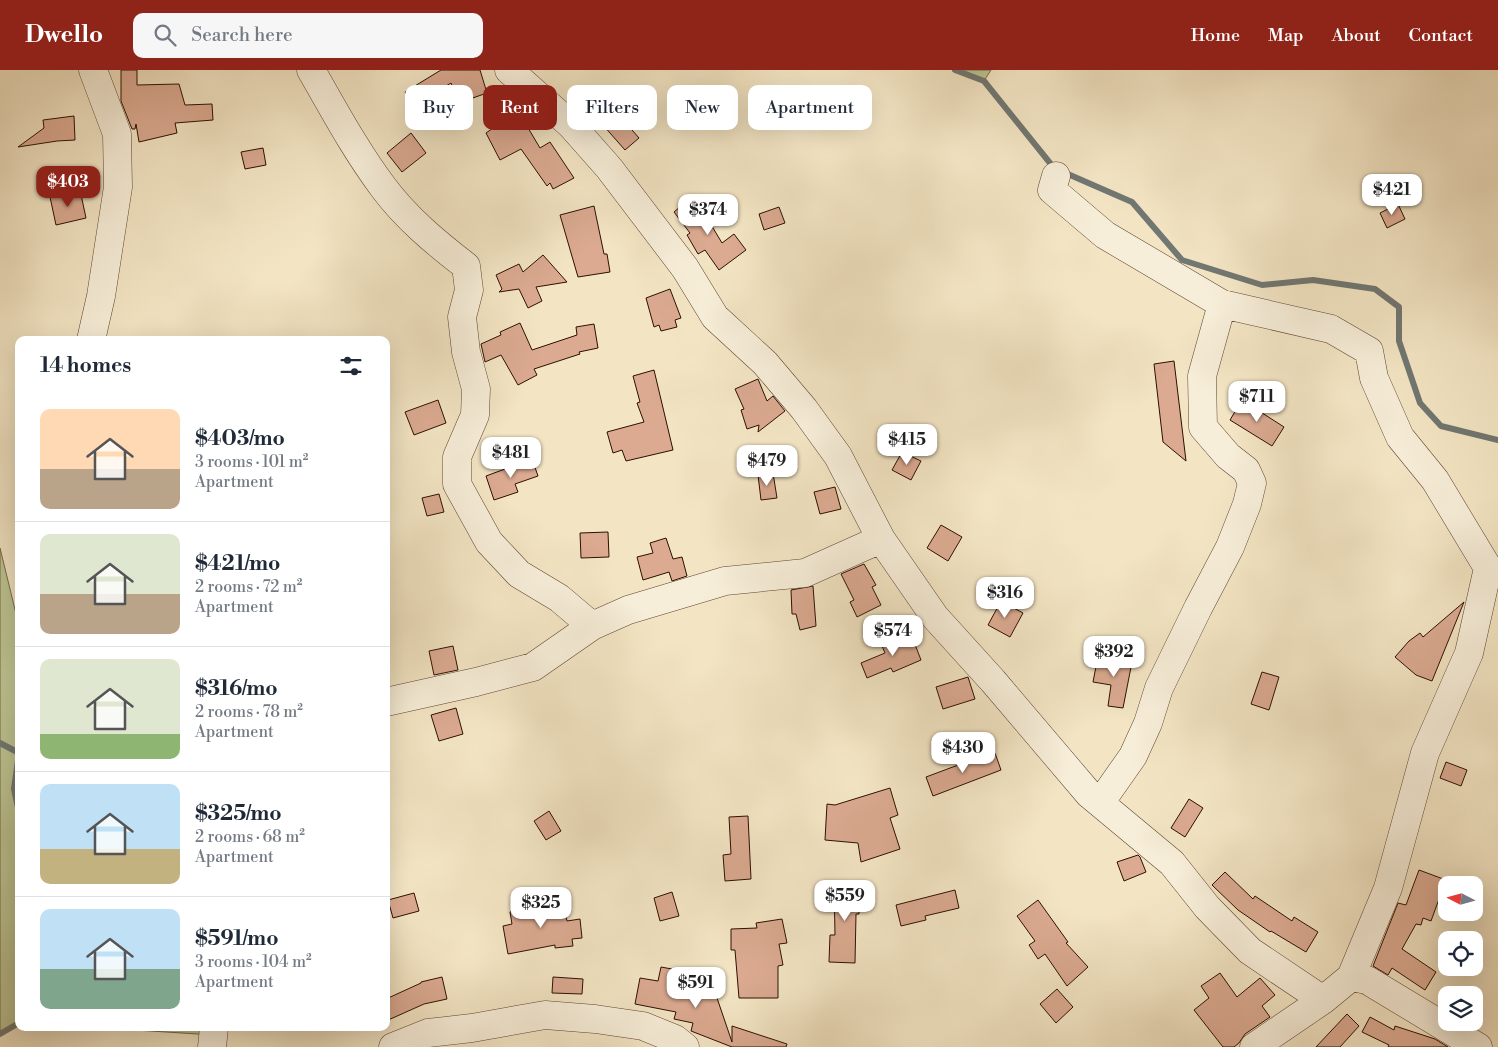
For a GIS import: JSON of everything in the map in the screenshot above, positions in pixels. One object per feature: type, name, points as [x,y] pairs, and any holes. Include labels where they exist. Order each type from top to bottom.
[{"type":"street","points":[[92,336],[101,296],[118,187],[116,134],[93,70]]},
{"type":"street","points":[[311,70],[361,155],[384,189],[428,236],[466,266],[469,290],[462,317],[466,352],[476,389],[475,415],[457,458],[458,484],[489,542],[519,574],[559,598],[592,626]]},
{"type":"street","points":[[509,70],[571,124],[609,168],[685,268],[715,316],[765,363],[804,409],[838,456],[881,539],[935,617],[993,681],[1089,794],[1172,863],[1207,906],[1250,951],[1324,1000]]},
{"type":"street","points":[[1056,176],[1052,190],[1105,235],[1222,304],[1332,329],[1369,351],[1374,378],[1400,437],[1435,480],[1488,568],[1469,653],[1425,753],[1388,888],[1351,977],[1324,1000],[1254,1047]]},
{"type":"street","points":[[1100,803],[1133,756],[1148,722],[1159,688],[1230,547],[1247,504],[1252,483],[1246,470],[1228,456],[1203,427],[1202,376],[1222,304]]},
{"type":"street","points":[[390,701],[533,667],[592,626],[628,610],[725,582],[805,573],[881,539]]},
{"type":"street","points":[[1351,977],[1367,980],[1478,1047]]},
{"type":"street","points":[[393,1047],[428,1033],[472,1028],[545,1015],[596,1019],[643,1026],[675,1039],[685,1047]]},
{"type":"street","points":[[212,1047],[214,1031]]},
{"type":"green space","points":[[955,70],[991,70],[984,81]]},
{"type":"green space","points":[[0,548],[15,610],[15,1025],[0,1034]]},
{"type":"green space","points":[[151,1031],[214,1031],[213,1035]]},
{"type":"building","points":[[121,70],[137,70],[137,85],[179,84],[185,105],[212,104],[213,120],[175,123],[177,133],[139,142],[136,124],[135,129],[132,129],[121,101]]},
{"type":"building","points":[[441,70],[480,70],[485,85],[483,85],[483,94],[473,98],[473,85],[452,85],[451,83],[448,85],[416,85]]},
{"type":"building","points":[[74,116],[75,140],[18,147],[44,128],[43,120]]},
{"type":"building","points":[[490,130],[529,130],[540,148],[550,142],[574,178],[553,189],[550,183],[547,186],[521,149],[500,160],[486,133]]},
{"type":"building","points":[[607,130],[632,130],[639,138],[625,150]]},
{"type":"building","points":[[411,133],[426,153],[402,172],[387,153]]},
{"type":"building","points":[[263,148],[266,165],[245,169],[241,152]]},
{"type":"building","points":[[80,190],[86,218],[56,225],[50,197]]},
{"type":"building","points":[[688,200],[693,207],[698,203],[722,243],[734,234],[746,250],[719,270],[705,250],[698,254],[687,235],[690,233],[674,212]]},
{"type":"building","points":[[1398,204],[1405,219],[1387,228],[1380,213]]},
{"type":"building","points":[[594,206],[604,254],[607,254],[610,272],[578,277],[560,215]]},
{"type":"building","points":[[779,207],[785,223],[764,230],[759,214]]},
{"type":"building","points":[[543,255],[567,282],[536,287],[542,301],[528,308],[519,289],[499,292],[502,289],[496,275],[519,264],[523,272]]},
{"type":"building","points":[[670,289],[681,318],[675,320],[677,327],[661,331],[659,325],[654,327],[646,298]]},
{"type":"building","points":[[520,323],[532,350],[577,335],[576,327],[594,324],[598,348],[579,352],[580,354],[534,369],[537,375],[518,385],[501,355],[485,362],[481,344],[501,335],[500,332]]},
{"type":"building","points":[[1174,361],[1186,461],[1163,442],[1154,364]]},
{"type":"building","points":[[654,370],[673,450],[626,461],[622,450],[613,453],[607,432],[644,422],[637,403],[640,402],[633,376]]},
{"type":"building","points":[[758,379],[767,401],[773,396],[785,411],[758,432],[759,425],[747,429],[741,410],[744,409],[735,389]]},
{"type":"building","points":[[438,400],[446,423],[414,435],[405,412]]},
{"type":"building","points":[[1242,400],[1284,427],[1272,446],[1230,420]]},
{"type":"building","points":[[902,452],[921,461],[911,480],[892,470]]},
{"type":"building","points":[[532,459],[538,476],[515,484],[518,492],[494,500],[486,476]]},
{"type":"building","points":[[773,473],[777,498],[761,500],[758,475]]},
{"type":"building","points":[[835,487],[841,509],[820,514],[814,492]]},
{"type":"building","points":[[439,494],[444,512],[427,516],[422,498]]},
{"type":"building","points":[[941,525],[962,537],[948,561],[927,548]]},
{"type":"building","points":[[608,532],[609,557],[581,558],[580,533]]},
{"type":"building","points":[[666,538],[673,559],[682,557],[687,576],[672,581],[669,572],[643,580],[637,557],[653,553],[650,543]]},
{"type":"building","points":[[864,564],[876,585],[872,587],[881,605],[857,617],[850,602],[854,600],[841,574]]},
{"type":"building","points":[[813,586],[816,626],[800,630],[796,614],[792,614],[791,590]]},
{"type":"building","points":[[1001,601],[1023,613],[1010,637],[988,625]]},
{"type":"building","points":[[1464,602],[1432,681],[1416,675],[1395,657],[1409,641],[1420,633],[1423,637]]},
{"type":"building","points":[[911,634],[921,660],[893,672],[891,668],[867,678],[861,663],[885,653],[882,646]]},
{"type":"building","points":[[453,646],[458,670],[434,675],[429,651]]},
{"type":"building","points":[[1098,656],[1132,662],[1123,708],[1108,706],[1111,685],[1093,682]]},
{"type":"building","points":[[1262,672],[1279,677],[1269,710],[1251,704]]},
{"type":"building","points":[[968,677],[975,699],[943,709],[936,687]]},
{"type":"building","points":[[456,708],[463,734],[439,741],[431,715]]},
{"type":"building","points":[[995,753],[1001,770],[933,796],[926,777]]},
{"type":"building","points":[[1446,762],[1467,770],[1461,786],[1440,778]]},
{"type":"building","points":[[890,788],[898,815],[890,818],[900,849],[861,862],[858,843],[825,840],[827,804],[835,805]]},
{"type":"building","points":[[1189,799],[1203,808],[1185,837],[1171,828]]},
{"type":"building","points":[[549,811],[561,831],[546,840],[534,821]]},
{"type":"building","points":[[748,816],[751,879],[725,881],[723,855],[731,854],[729,817]]},
{"type":"building","points":[[1138,855],[1146,872],[1124,881],[1117,862]]},
{"type":"building","points":[[1419,870],[1438,877],[1438,902],[1431,921],[1423,918],[1421,925],[1416,924],[1402,949],[1436,972],[1425,990],[1392,968],[1388,975],[1373,966],[1398,903],[1406,905]]},
{"type":"building","points":[[1225,872],[1253,899],[1255,896],[1292,921],[1294,917],[1318,932],[1306,952],[1270,932],[1238,910],[1212,885]]},
{"type":"building","points":[[859,881],[859,914],[856,914],[855,963],[829,962],[830,935],[835,935],[834,882]]},
{"type":"building","points":[[955,890],[959,908],[925,916],[926,920],[901,926],[896,905]]},
{"type":"building","points":[[672,892],[679,916],[660,921],[654,898]]},
{"type":"building","points":[[414,893],[419,911],[393,918],[390,899]]},
{"type":"building","points":[[1038,900],[1068,942],[1066,943],[1088,967],[1067,986],[1045,954],[1038,959],[1029,945],[1035,941],[1017,916]]},
{"type":"building","points":[[562,901],[567,921],[580,919],[582,938],[572,939],[573,946],[555,948],[555,945],[508,954],[503,926],[512,924],[510,912]]},
{"type":"building","points":[[782,919],[787,943],[779,944],[783,965],[778,966],[778,998],[739,998],[735,950],[731,950],[731,929],[757,928],[756,923]]},
{"type":"building","points":[[661,967],[699,974],[696,990],[717,998],[732,1042],[732,1026],[787,1044],[786,1047],[732,1047],[691,1031],[693,1023],[674,1019],[676,1012],[635,1004],[640,978],[658,981]]},
{"type":"building","points":[[1220,973],[1237,997],[1260,978],[1275,995],[1262,1006],[1270,1017],[1245,1034],[1234,1047],[1223,1047],[1194,1010],[1209,998],[1201,986]]},
{"type":"building","points":[[442,977],[447,999],[424,1004],[390,1019],[390,997],[421,982]]},
{"type":"building","points":[[553,977],[583,979],[582,994],[552,993]]},
{"type":"building","points":[[1057,989],[1073,1007],[1056,1023],[1040,1004]]},
{"type":"building","points":[[1347,1014],[1359,1026],[1340,1047],[1316,1047]]},
{"type":"building","points":[[1370,1017],[1394,1030],[1395,1026],[1435,1039],[1448,1047],[1388,1047],[1389,1045],[1362,1032]]},
{"type":"waterway","points":[[955,70],[984,81],[1054,168],[1132,202],[1182,260],[1262,285],[1313,280],[1375,289],[1399,307],[1399,341],[1420,403],[1441,426],[1498,440]]},
{"type":"waterway","points":[[0,743],[15,751]]},
{"type":"waterway","points":[[15,782],[15,794]]},
{"type":"waterway","points":[[0,1034],[15,1025]]}]
